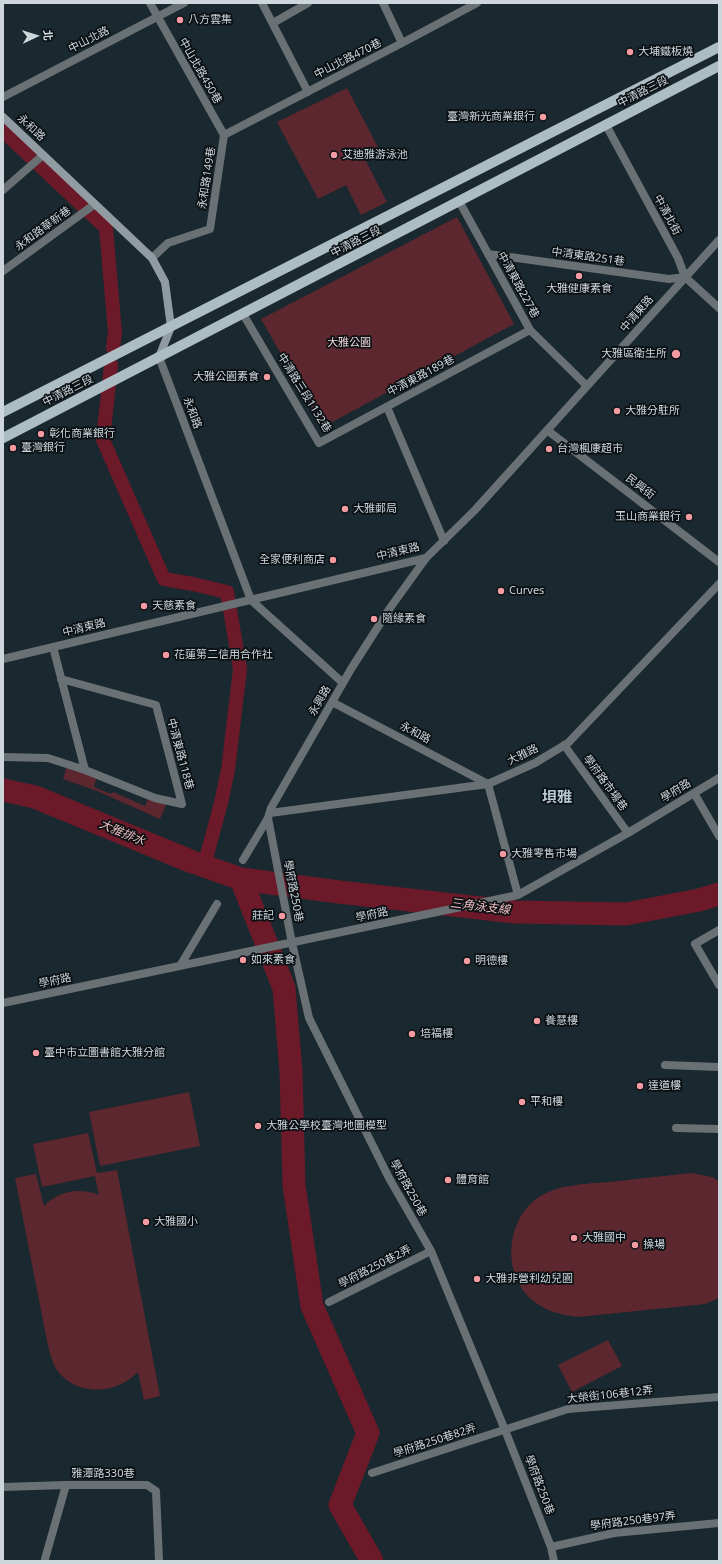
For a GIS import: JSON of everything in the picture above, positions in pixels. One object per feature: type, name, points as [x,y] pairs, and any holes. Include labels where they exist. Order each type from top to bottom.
[{"type":"main road","name":"中清路三段","points":[[3,412],[719,47]]},
{"type":"main road","name":"中清路三段","points":[[3,438],[719,66]]},
{"type":"main road","name":"永和路","points":[[3,117],[152,258],[165,282],[171,327],[160,357]]},
{"type":"street","name":"中山北路450巷","points":[[150,3],[224,135]]},
{"type":"street","name":"中山北路","points":[[3,97],[184,3]]},
{"type":"street","name":"中山北路470巷","points":[[262,3],[308,92],[477,3]]},
{"type":"street","points":[[273,23],[308,3]]},
{"type":"street","points":[[383,3],[402,43]]},
{"type":"street","name":"永和路149巷","points":[[152,258],[168,243],[210,229],[224,135],[308,92]]},
{"type":"street","name":"中清北街","points":[[606,125],[678,258],[685,277],[719,308]]},
{"type":"street","name":"永和路","points":[[3,190],[42,155]]},
{"type":"street","name":"中清東路227巷","points":[[459,201],[530,330],[587,386]]},
{"type":"street","name":"永和路華新巷","points":[[3,272],[95,204]]},
{"type":"street","name":"中清東路","points":[[3,659],[426,558],[475,510],[719,240]]},
{"type":"street","name":"中清東路251巷","points":[[488,254],[669,279],[685,277]]},
{"type":"street","name":"中清路三段1132巷","points":[[243,314],[319,443],[387,407]]},
{"type":"street","name":"中清東路189巷","points":[[444,541],[387,407],[530,330]]},
{"type":"street","name":"永和路","points":[[160,357],[251,600],[343,683]]},
{"type":"street","name":"民興街","points":[[547,430],[719,562]]},
{"type":"street","name":"永興路","points":[[243,860],[269,816],[271,808],[343,683],[390,608],[426,558]]},
{"type":"street","name":"大雅路","points":[[269,816],[488,784],[535,763],[568,743],[719,584]]},
{"type":"street","points":[[53,647],[85,770]]},
{"type":"street","name":"中清東路118巷","points":[[3,757],[48,758],[85,770],[155,798],[182,804],[156,704],[62,679]]},
{"type":"street","name":"永和路","points":[[332,702],[488,784]]},
{"type":"street","name":"學府路市場巷","points":[[564,746],[628,833]]},
{"type":"street","name":"學府路","points":[[3,1003],[518,896],[628,833],[719,778]]},
{"type":"street","points":[[488,784],[518,896]]},
{"type":"street","points":[[694,793],[719,836]]},
{"type":"street","name":"學府路250巷","points":[[269,816],[281,889],[309,1018],[388,1178],[431,1251],[505,1430],[551,1547],[554,1561]]},
{"type":"street","points":[[180,966],[217,904]]},
{"type":"street","points":[[719,930],[694,944],[719,985]]},
{"type":"street","points":[[665,1065],[719,1066]]},
{"type":"street","points":[[676,1128],[719,1129]]},
{"type":"street","name":"學府路250巷2弄","points":[[329,1302],[431,1251]]},
{"type":"street","name":"大榮街106巷12弄","points":[[505,1430],[568,1409],[719,1397]]},
{"type":"street","name":"學府路250巷82弄","points":[[372,1473],[505,1430]]},
{"type":"street","points":[[45,1559],[66,1485]]},
{"type":"street","name":"雅潭路330巷","points":[[3,1487],[147,1485],[156,1491],[159,1561]]},
{"type":"street","name":"學府路250巷97弄","points":[[551,1547],[614,1533],[719,1523]]},
{"type":"green space","name":"艾迪雅游泳池","points":[[347,88],[380,151],[365,159],[387,202],[361,215],[346,185],[318,199],[277,122]]},
{"type":"green space","name":"大雅公園","points":[[457,217],[514,324],[323,427],[261,319]]},
{"type":"green space","points":[[67,766],[97,776],[94,787],[111,794],[113,792],[145,806],[149,797],[166,805],[160,819],[97,791],[63,779]]},
{"type":"green space","points":[[189,1092],[200,1146],[100,1166],[89,1112]]},
{"type":"green space","points":[[88,1133],[97,1173],[117,1170],[160,1396],[144,1400],[138,1372],[129,1380],[108,1389],[96,1390],[74,1385],[64,1378],[56,1369],[48,1346],[15,1178],[36,1174],[44,1206],[56,1197],[70,1192],[84,1191],[99,1195],[95,1176],[42,1187],[33,1144]]},
{"type":"green space","points":[[691,1173],[712,1177],[719,1181],[719,1298],[705,1304],[578,1317],[556,1313],[537,1304],[526,1294],[518,1283],[511,1257],[515,1229],[529,1206],[539,1197],[555,1189],[573,1185]]},
{"type":"green space","points":[[608,1340],[622,1366],[572,1392],[558,1365]]},
{"type":"waterway","points":[[3,131],[106,228],[115,333],[113,348]]},
{"type":"waterway","points":[[111,365],[103,440],[164,579],[227,592],[240,669],[228,770],[221,803],[204,866]]},
{"type":"waterway","name":"三角泳支線","points":[[3,790],[35,797],[190,861],[241,879],[515,912],[626,914],[699,900],[719,894]]},
{"type":"waterway","points":[[241,879],[284,988],[291,1071],[294,1185],[312,1306],[368,1433],[340,1505],[372,1561]]},
{"type":"place","name":"八方雲集","points":[[180,20]]},
{"type":"place","name":"大埔鐵板燒","points":[[630,52]]},
{"type":"place","name":"臺灣新光商業銀行","points":[[543,117]]},
{"type":"place","name":"艾迪雅游泳池","points":[[334,155]]},
{"type":"place","name":"大雅健康素食","points":[[579,276]]},
{"type":"place","name":"大雅區衛生所","points":[[676,354]]},
{"type":"place","name":"大雅公園素食","points":[[267,377]]},
{"type":"place","name":"大雅分駐所","points":[[617,411]]},
{"type":"place","name":"彰化商業銀行","points":[[41,434]]},
{"type":"place","name":"臺灣銀行","points":[[13,448]]},
{"type":"place","name":"台灣楓康超市","points":[[549,449]]},
{"type":"place","name":"大雅郵局","points":[[345,509]]},
{"type":"place","name":"玉山商業銀行","points":[[689,517]]},
{"type":"place","name":"全家便利商店","points":[[333,560]]},
{"type":"place","name":"Curves","points":[[501,591]]},
{"type":"place","name":"天慈素食","points":[[144,606]]},
{"type":"place","name":"隨緣素食","points":[[374,619]]},
{"type":"place","name":"花蓮第二信用合作社","points":[[166,655]]},
{"type":"place","name":"大雅零售市場","points":[[503,854]]},
{"type":"place","name":"莊記","points":[[282,916]]},
{"type":"place","name":"如來素食","points":[[243,960]]},
{"type":"place","name":"明德樓","points":[[467,961]]},
{"type":"place","name":"養慧樓","points":[[537,1021]]},
{"type":"place","name":"培福樓","points":[[412,1034]]},
{"type":"place","name":"臺中市立圖書館大雅分館","points":[[36,1053]]},
{"type":"place","name":"達道樓","points":[[640,1086]]},
{"type":"place","name":"平和樓","points":[[522,1102]]},
{"type":"place","name":"大雅公學校臺灣地圖模型","points":[[258,1126]]},
{"type":"place","name":"體育館","points":[[448,1180]]},
{"type":"place","name":"大雅國小","points":[[146,1222]]},
{"type":"place","name":"大雅國中","points":[[574,1238]]},
{"type":"place","name":"操場","points":[[635,1245]]},
{"type":"place","name":"大雅非營利幼兒園","points":[[477,1279]]},
{"type":"district","name":"垻雅","points":[[557,798]]},
{"type":"water label","name":"大雅排水","points":[[122,833]]}]
